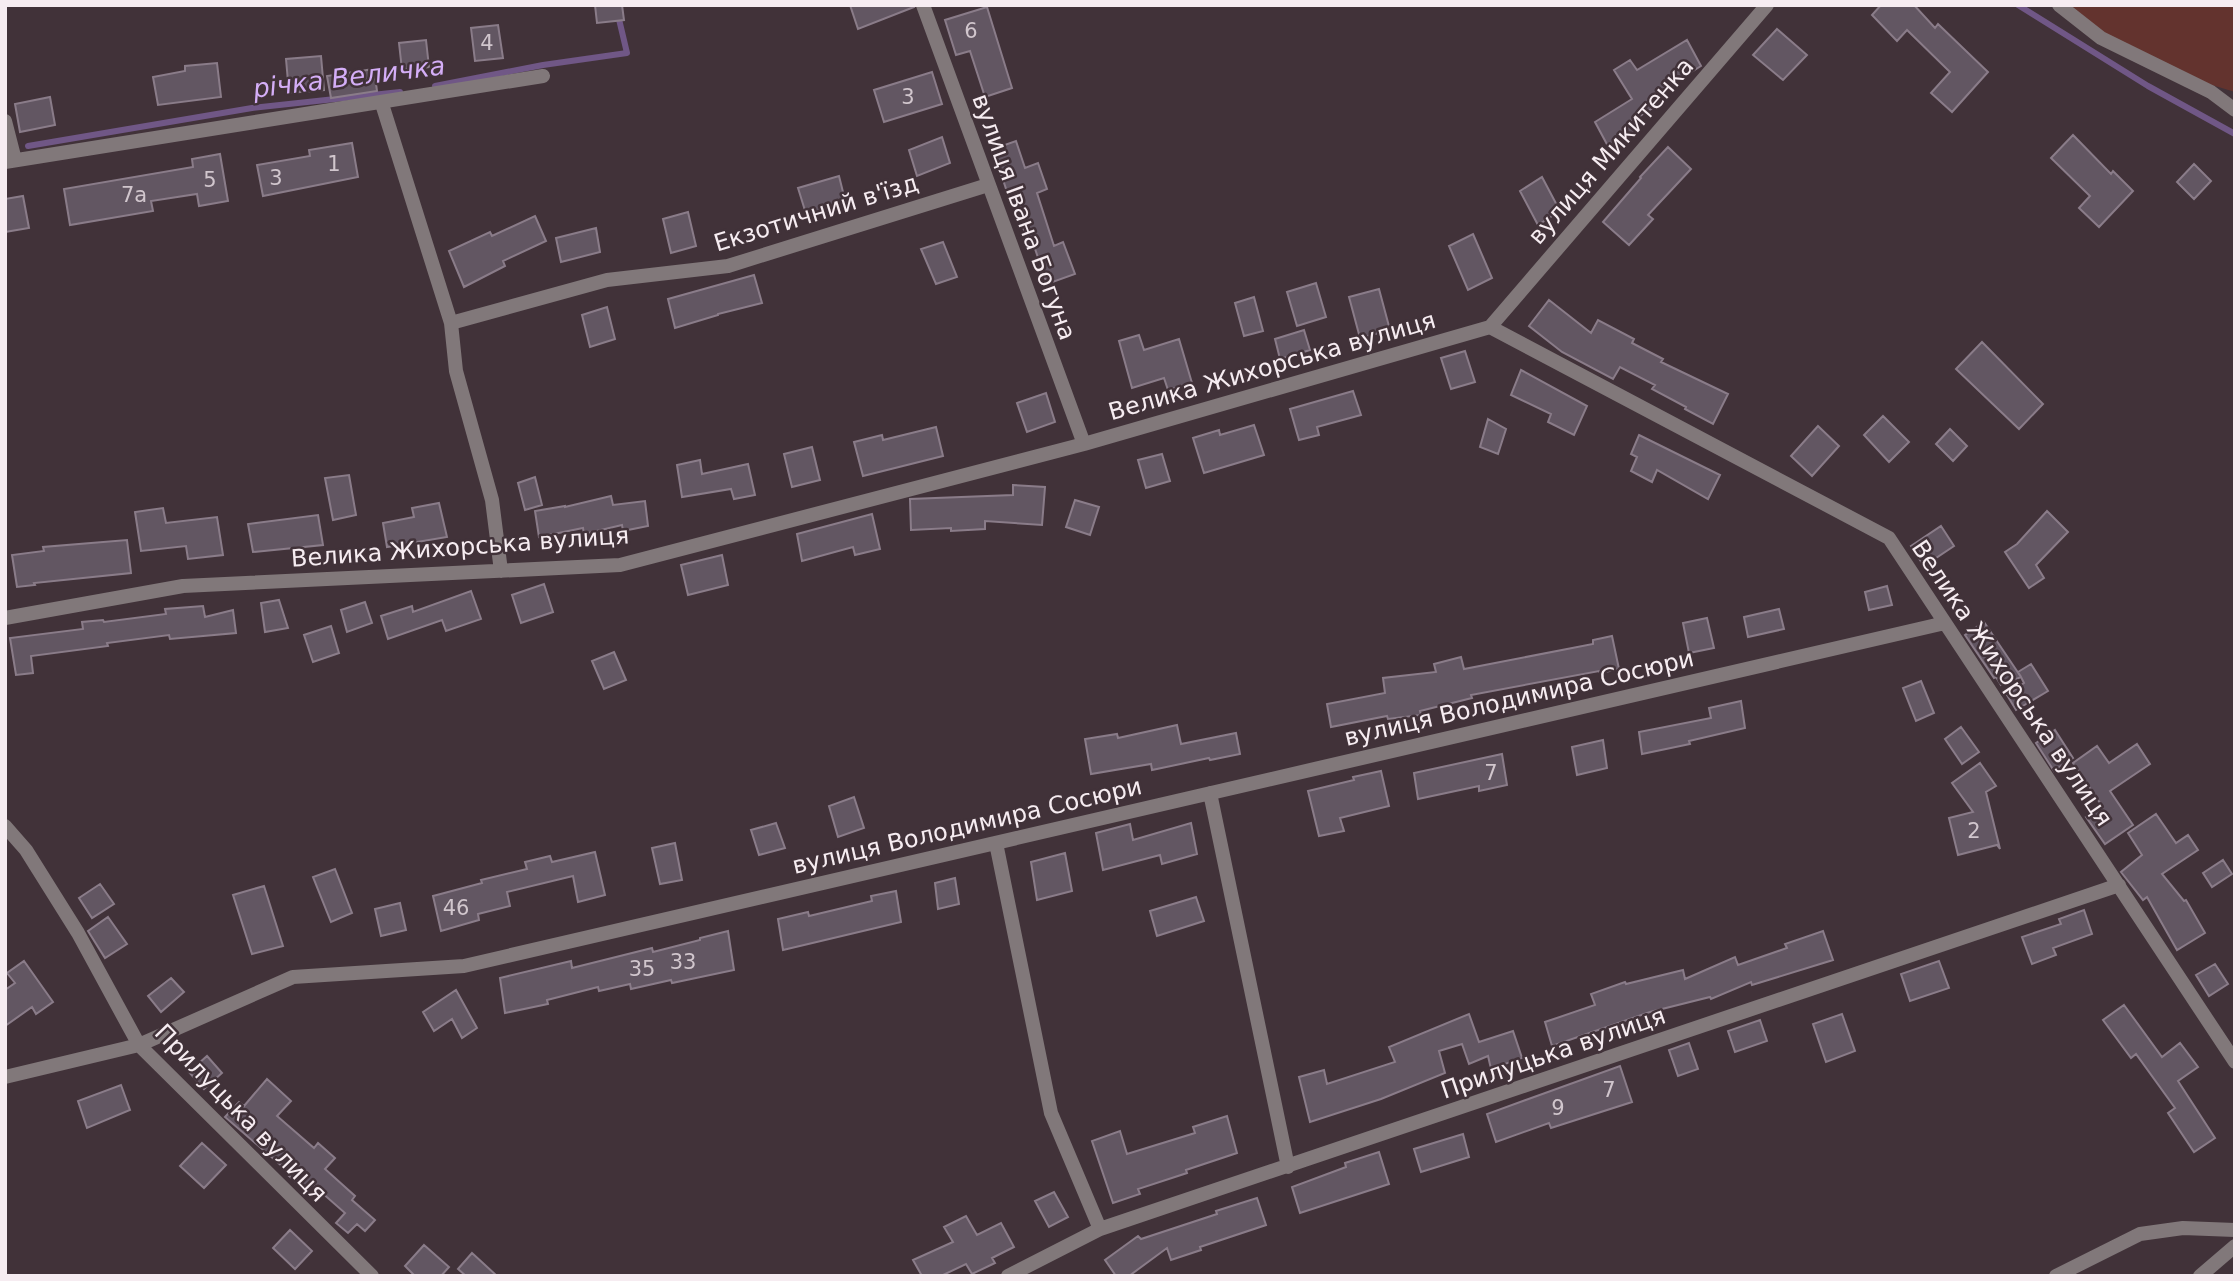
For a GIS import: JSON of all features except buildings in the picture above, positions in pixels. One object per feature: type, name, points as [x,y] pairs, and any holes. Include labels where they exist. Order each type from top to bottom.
[{"type":"street","name":"вулиця Івана Богуна","points":[[923,5],[1084,444]]},
{"type":"street","name":"вулиця Микитенка","points":[[1490,327],[1767,5]]},
{"type":"street","points":[[2059,5],[2101,38],[2211,92],[2235,110]]},
{"type":"street","points":[[5,121],[10,161],[382,104],[544,76]]},
{"type":"street","points":[[382,104],[451,323],[456,371],[492,500],[501,570]]},
{"type":"street","name":"Екзотичний в'їзд","points":[[451,323],[607,280],[728,267],[988,185]]},
{"type":"street","name":"Велика Жихорська вулиця","points":[[5,618],[183,586],[620,565],[1084,444],[1490,327],[1889,538],[2235,1062]]},
{"type":"street","name":"вулиця Володимира Сосюри","points":[[5,1077],[139,1045],[293,977],[464,966],[1945,623]]},
{"type":"street","points":[[1210,793],[1288,1167]]},
{"type":"street","name":"Прилуцька вулиця","points":[[5,826],[26,850],[78,933],[139,1045],[372,1276]]},
{"type":"street","points":[[996,843],[1051,1113],[1100,1228]]},
{"type":"street","name":"Прилуцька вулиця","points":[[1008,1276],[1100,1228],[1288,1167],[2119,885]]},
{"type":"street","points":[[2056,1276],[2140,1234],[2183,1228],[2235,1230]]},
{"type":"street","points":[[2200,1276],[2235,1246]]},
{"type":"shaded area","points":[[2060,5],[2235,5],[2235,92],[2202,82],[2101,38]]},
{"type":"waterway","name":"річка Величка","points":[[2018,5],[2148,86],[2235,134]]},
{"type":"waterway","name":"річка Величка","points":[[435,86],[543,65],[627,53],[618,15]]},
{"type":"waterway","name":"річка Величка","points":[[28,146],[252,108],[400,92]]}]
